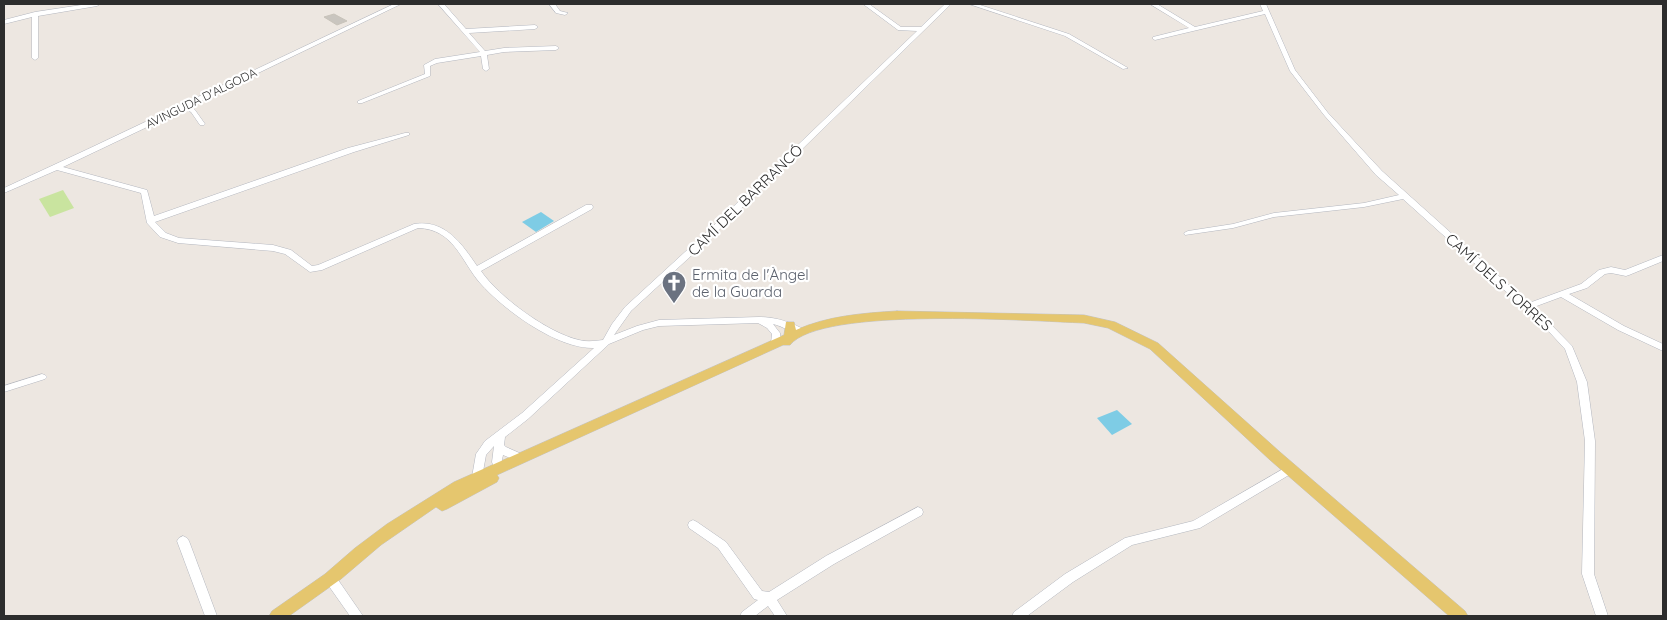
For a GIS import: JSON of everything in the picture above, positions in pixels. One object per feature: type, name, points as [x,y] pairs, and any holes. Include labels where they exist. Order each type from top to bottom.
[{"type":"main road","points":[[276,616],[330,578],[445,503],[512,468],[761,356],[824,331],[868,322],[917,316]]},
{"type":"main road","points":[[790,331],[802,332],[835,322],[864,317],[917,316],[1016,316],[1084,320],[1111,325],[1154,346],[1290,469],[1460,616]]},
{"type":"main road","points":[[330,578],[355,555],[410,516],[487,468],[520,458],[790,331],[852,321],[868,322]]},
{"type":"main road","points":[[761,356],[785,343],[790,331]]},
{"type":"main road","points":[[487,468],[503,469],[593,429],[602,428]]},
{"type":"main road","points":[[445,503],[456,492],[485,477],[487,468]]},
{"type":"street","points":[[4,22],[35,14],[98,4]]},
{"type":"street","name":"AVINGUDA D'ALGODA","points":[[4,191],[398,4]]},
{"type":"street","points":[[441,4],[483,52],[486,69]]},
{"type":"street","points":[[552,4],[558,12],[565,13]]},
{"type":"street","points":[[866,4],[900,29],[923,28]]},
{"type":"street","name":"CAMÍ DEL BARRANCÓ","points":[[487,468],[481,454],[489,444],[499,441],[605,343],[628,309],[713,232],[948,4]]},
{"type":"street","points":[[972,4],[1067,35],[1125,68]]},
{"type":"street","points":[[1153,4],[1194,29]]},
{"type":"street","points":[[1155,38],[1194,29],[1265,8]]},
{"type":"street","name":"CAMÍ DELS TORRES","points":[[1265,8],[1292,70],[1326,114],[1379,174],[1527,306],[1569,348],[1582,382],[1590,441],[1588,574],[1602,616]]},
{"type":"street","points":[[35,14],[35,58]]},
{"type":"street","points":[[465,31],[535,27]]},
{"type":"street","points":[[360,102],[428,75],[427,65],[430,63],[483,52],[556,48]]},
{"type":"street","points":[[186,106],[193,110],[202,124]]},
{"type":"street","points":[[151,220],[351,150],[407,134]]},
{"type":"street","points":[[56,167],[144,192],[151,224],[163,235],[178,240],[273,248],[288,252],[310,269],[319,268],[409,229],[429,224],[437,226],[467,256],[475,271],[489,288],[532,321],[577,343],[592,345],[605,343],[650,325],[673,322],[772,320],[790,331]]},
{"type":"street","points":[[1188,233],[1233,226],[1274,215],[1305,210],[1339,208],[1404,196]]},
{"type":"street","points":[[475,271],[589,207]]},
{"type":"street","points":[[1527,306],[1584,286],[1602,272],[1611,270],[1626,273],[1663,258]]},
{"type":"street","points":[[1562,294],[1621,328],[1663,348]]},
{"type":"street","points":[[760,320],[770,326],[776,338]]},
{"type":"street","points":[[4,389],[42,377]]},
{"type":"street","points":[[499,441],[502,450],[520,458]]},
{"type":"street","points":[[487,468],[499,441]]},
{"type":"street","points":[[1018,616],[1069,578],[1128,541],[1196,525],[1290,469]]},
{"type":"street","points":[[746,616],[770,598],[830,560],[918,512]]},
{"type":"street","points":[[693,525],[722,545],[758,595],[770,598],[781,616]]},
{"type":"street","points":[[183,540],[211,616]]},
{"type":"street","points":[[330,578],[356,616]]},
{"type":"green space","points":[[63,190],[74,208],[50,217],[39,199]]},
{"type":"water","points":[[541,212],[554,221],[536,232],[522,222]]},
{"type":"water","points":[[1117,410],[1132,424],[1112,435],[1097,418]]},
{"type":"building","points":[[334,14],[347,21],[337,25],[324,17]]},
{"type":"place","name":"Ermita de l'Àngel de la Guarda","points":[[674,304]]}]
